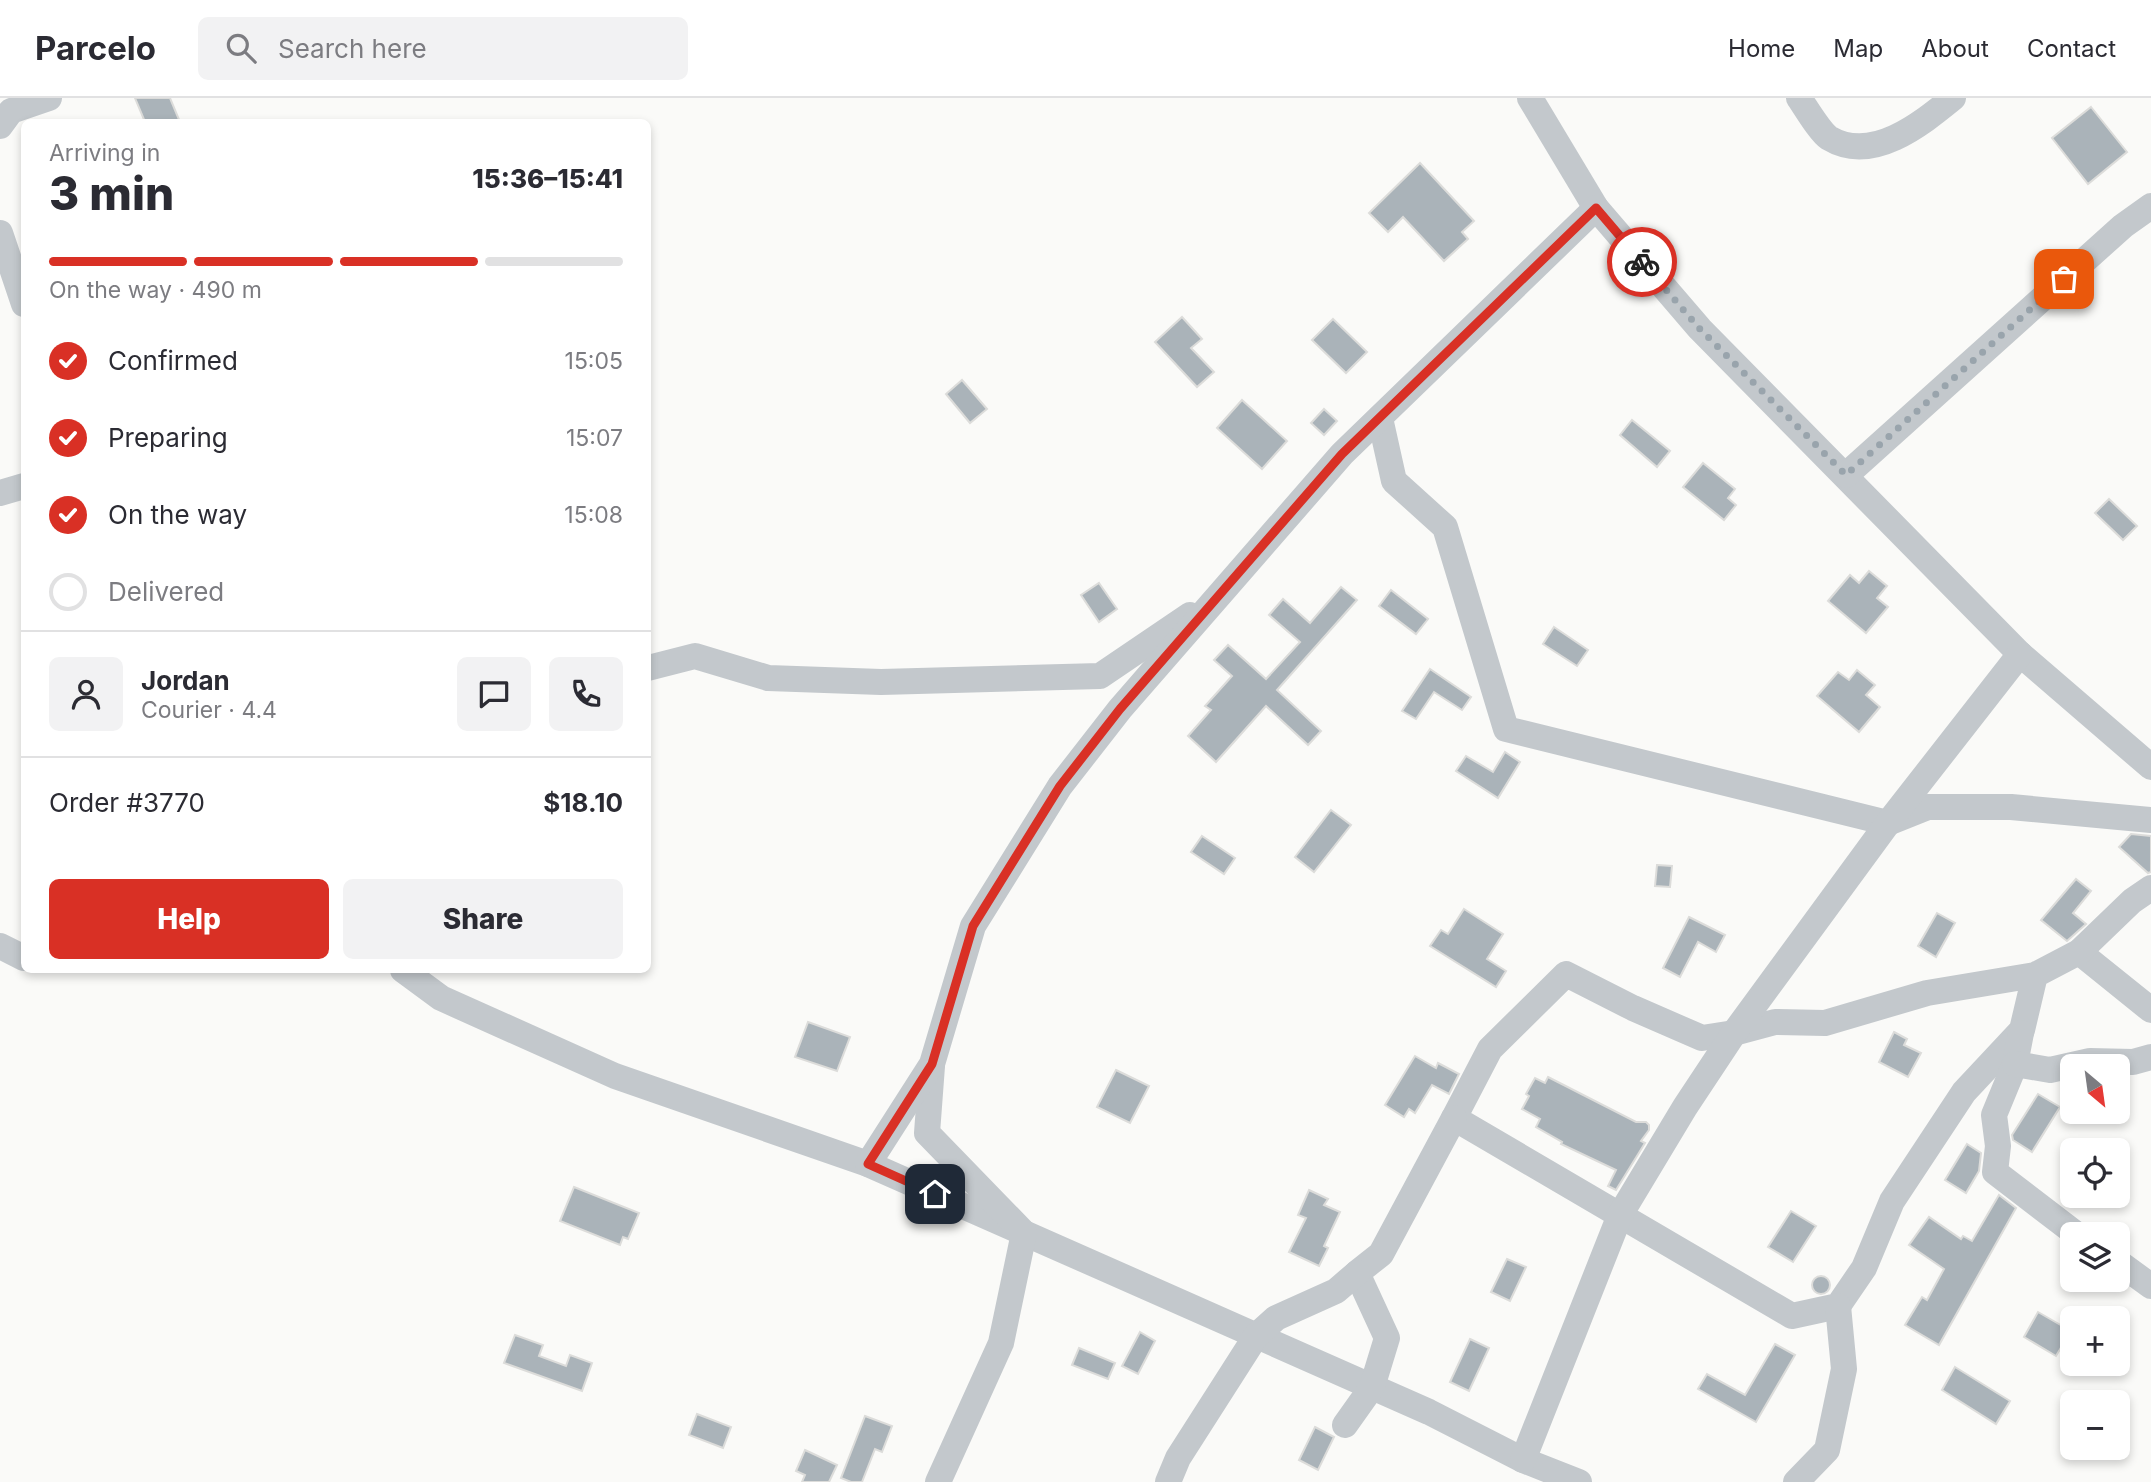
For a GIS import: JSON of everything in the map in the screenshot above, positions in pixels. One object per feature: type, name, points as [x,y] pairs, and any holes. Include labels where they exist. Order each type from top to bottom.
[{"type":"street","points":[[4,113],[49,98]]},
{"type":"street","points":[[1530,98],[1596,208],[1700,329],[2020,654],[2151,768]]},
{"type":"street","points":[[1799,98],[1828,137],[1852,146],[1862,146],[1890,141],[1953,98]]},
{"type":"street","points":[[1846,475],[2123,226],[2151,206]]},
{"type":"street","points":[[1024,1233],[927,1133],[932,1064],[973,926],[1060,786],[1120,709],[1342,454],[1596,208]]},
{"type":"street","points":[[0,233],[21,295]]},
{"type":"street","points":[[1380,418],[1395,481],[1445,527],[1506,729],[1888,823],[1928,807],[2011,807],[2151,820]]},
{"type":"street","points":[[0,493],[21,487]]},
{"type":"street","points":[[651,667],[695,656],[768,678],[881,682],[1100,676],[1219,596]]},
{"type":"street","points":[[1523,1460],[1620,1215],[1685,1107],[1734,1033],[1888,823],[2020,654]]},
{"type":"street","points":[[1168,1482],[1178,1458],[1256,1336],[1276,1318],[1336,1291],[1381,1254],[1490,1049],[1566,974],[1633,1008],[1702,1038],[1775,1022],[1825,1023],[1927,993],[2035,975],[2079,952],[2132,901],[2151,888]]},
{"type":"street","points":[[0,946],[21,956]]},
{"type":"street","points":[[2079,952],[2151,1010]]},
{"type":"street","points":[[407,973],[441,998],[615,1076],[868,1164],[1429,1412],[1523,1460],[1579,1482]]},
{"type":"street","points":[[2035,975],[2014,1064],[1994,1115],[1998,1146],[1995,1172],[2060,1222]]},
{"type":"street","points":[[1797,1482],[1828,1450],[1844,1369],[1838,1306],[1864,1268],[1892,1201],[1964,1092],[2022,1030]]},
{"type":"street","points":[[2014,1064],[2050,1070],[2090,1061],[2133,1062],[2151,1057]]},
{"type":"street","points":[[868,1164],[932,1064]]},
{"type":"street","points":[[1454,1118],[1792,1316],[1838,1306]]},
{"type":"street","points":[[938,1482],[1000,1343],[1024,1233]]},
{"type":"street","points":[[2130,1271],[2151,1286]]},
{"type":"street","points":[[1345,1425],[1372,1387],[1387,1338],[1357,1273]]},
{"type":"building","points":[[135,98],[170,98],[179,119],[144,119]]},
{"type":"building","points":[[2091,107],[2127,152],[2088,184],[2052,138]]},
{"type":"building","points":[[1420,163],[1474,221],[1462,232],[1468,239],[1444,261],[1403,217],[1388,232],[1369,213]]},
{"type":"building","points":[[1182,317],[1202,339],[1191,348],[1214,372],[1197,387],[1155,342]]},
{"type":"building","points":[[1333,319],[1367,352],[1346,373],[1312,340]]},
{"type":"building","points":[[962,380],[987,409],[970,423],[946,394]]},
{"type":"building","points":[[1242,400],[1287,441],[1262,469],[1217,428]]},
{"type":"building","points":[[1324,409],[1337,421],[1324,435],[1311,423]]},
{"type":"building","points":[[1632,420],[1670,451],[1657,467],[1620,435]]},
{"type":"building","points":[[1703,463],[1735,489],[1728,498],[1736,505],[1724,520],[1683,487]]},
{"type":"building","points":[[2109,499],[2137,526],[2123,540],[2095,513]]},
{"type":"building","points":[[1869,571],[1887,586],[1877,598],[1888,607],[1866,633],[1828,601],[1850,575],[1859,583]]},
{"type":"building","points":[[1099,583],[1117,609],[1099,622],[1081,595]]},
{"type":"building","points":[[1341,587],[1357,600],[1277,690],[1321,731],[1308,745],[1266,706],[1216,762],[1188,736],[1211,710],[1205,706],[1232,676],[1214,660],[1228,645],[1266,679],[1300,642],[1269,615],[1283,599],[1310,623]]},
{"type":"building","points":[[1391,590],[1428,619],[1416,634],[1379,606]]},
{"type":"building","points":[[1554,627],[1588,650],[1577,666],[1543,644]]},
{"type":"building","points":[[1430,669],[1471,697],[1462,710],[1434,692],[1416,719],[1402,711]]},
{"type":"building","points":[[1857,670],[1875,685],[1866,695],[1880,707],[1859,732],[1817,696],[1838,672],[1849,680]]},
{"type":"building","points":[[1505,752],[1520,762],[1498,798],[1456,771],[1466,756],[1493,772]]},
{"type":"building","points":[[1331,810],[1351,825],[1314,872],[1295,857]]},
{"type":"building","points":[[2131,834],[2151,836],[2151,872],[2148,873],[2119,847]]},
{"type":"building","points":[[1202,836],[1235,858],[1224,874],[1191,852]]},
{"type":"building","points":[[1657,865],[1672,866],[1670,887],[1655,886]]},
{"type":"building","points":[[2076,879],[2091,891],[2073,913],[2086,924],[2067,941],[2041,920]]},
{"type":"building","points":[[1464,909],[1503,934],[1487,959],[1506,971],[1496,987],[1430,946],[1441,930],[1448,934]]},
{"type":"building","points":[[1937,913],[1955,923],[1936,957],[1918,946]]},
{"type":"building","points":[[1689,917],[1725,935],[1716,952],[1698,942],[1680,977],[1663,968]]},
{"type":"building","points":[[808,1022],[850,1037],[837,1071],[795,1057]]},
{"type":"building","points":[[1894,1032],[1907,1039],[1904,1045],[1921,1053],[1908,1077],[1879,1062]]},
{"type":"building","points":[[1415,1056],[1436,1068],[1438,1063],[1459,1074],[1449,1094],[1432,1085],[1415,1113],[1409,1109],[1404,1117],[1385,1105]]},
{"type":"building","points":[[1116,1070],[1149,1086],[1130,1123],[1097,1107]]},
{"type":"building","points":[[1548,1077],[1636,1122],[1646,1122],[1649,1125],[1649,1130],[1641,1141],[1645,1143],[1616,1190],[1608,1186],[1616,1170],[1561,1144],[1562,1142],[1536,1127],[1540,1119],[1522,1109],[1529,1096],[1526,1094],[1535,1078],[1545,1083]]},
{"type":"building","points":[[2038,1094],[2060,1107],[2032,1152],[2013,1140],[2012,1135]]},
{"type":"building","points":[[1967,1144],[1981,1153],[1979,1171],[1966,1193],[1945,1180]]},
{"type":"building","points":[[574,1187],[639,1213],[628,1239],[623,1237],[620,1245],[560,1221]]},
{"type":"building","points":[[1309,1190],[1328,1199],[1324,1205],[1340,1212],[1324,1246],[1328,1248],[1319,1266],[1289,1252],[1306,1218],[1298,1215]]},
{"type":"building","points":[[1999,1195],[2016,1208],[1939,1345],[1905,1325],[1922,1297],[1927,1300],[1944,1269],[1909,1245],[1929,1217],[1961,1239],[1963,1236],[1972,1241]]},
{"type":"building","points":[[1791,1211],[1816,1226],[1793,1262],[1768,1247]]},
{"type":"building","points":[[1507,1259],[1526,1267],[1510,1301],[1491,1292]]},
{"type":"building","points":[[1817,1276],[1825,1276],[1830,1285],[1828,1292],[1817,1294],[1812,1289],[1812,1281]]},
{"type":"building","points":[[2038,1312],[2060,1325],[2060,1349],[2056,1356],[2024,1337]]},
{"type":"building","points":[[1140,1332],[1155,1341],[1138,1374],[1122,1366]]},
{"type":"building","points":[[515,1335],[543,1345],[539,1356],[566,1366],[570,1355],[592,1363],[582,1391],[504,1363]]},
{"type":"building","points":[[1470,1339],[1489,1348],[1469,1391],[1450,1382]]},
{"type":"building","points":[[1775,1344],[1795,1355],[1756,1422],[1698,1389],[1707,1374],[1745,1395]]},
{"type":"building","points":[[1079,1348],[1115,1363],[1108,1379],[1072,1365]]},
{"type":"building","points":[[1955,1367],[2010,1401],[1996,1424],[1942,1390]]},
{"type":"building","points":[[697,1414],[731,1427],[723,1448],[689,1435]]},
{"type":"building","points":[[865,1416],[892,1426],[882,1452],[875,1449],[862,1482],[851,1482],[841,1478]]},
{"type":"building","points":[[1315,1427],[1334,1437],[1318,1470],[1299,1460]]},
{"type":"building","points":[[805,1450],[837,1465],[829,1482],[802,1482],[805,1475],[796,1471]]},
{"type":"way so far","points":[[1642,262],[1700,329],[1846,475],[2064,279]]},
{"type":"route","points":[[935,1194],[868,1164],[932,1064],[973,926],[1060,786],[1120,709],[1342,454],[1596,208],[1642,262]]}]
